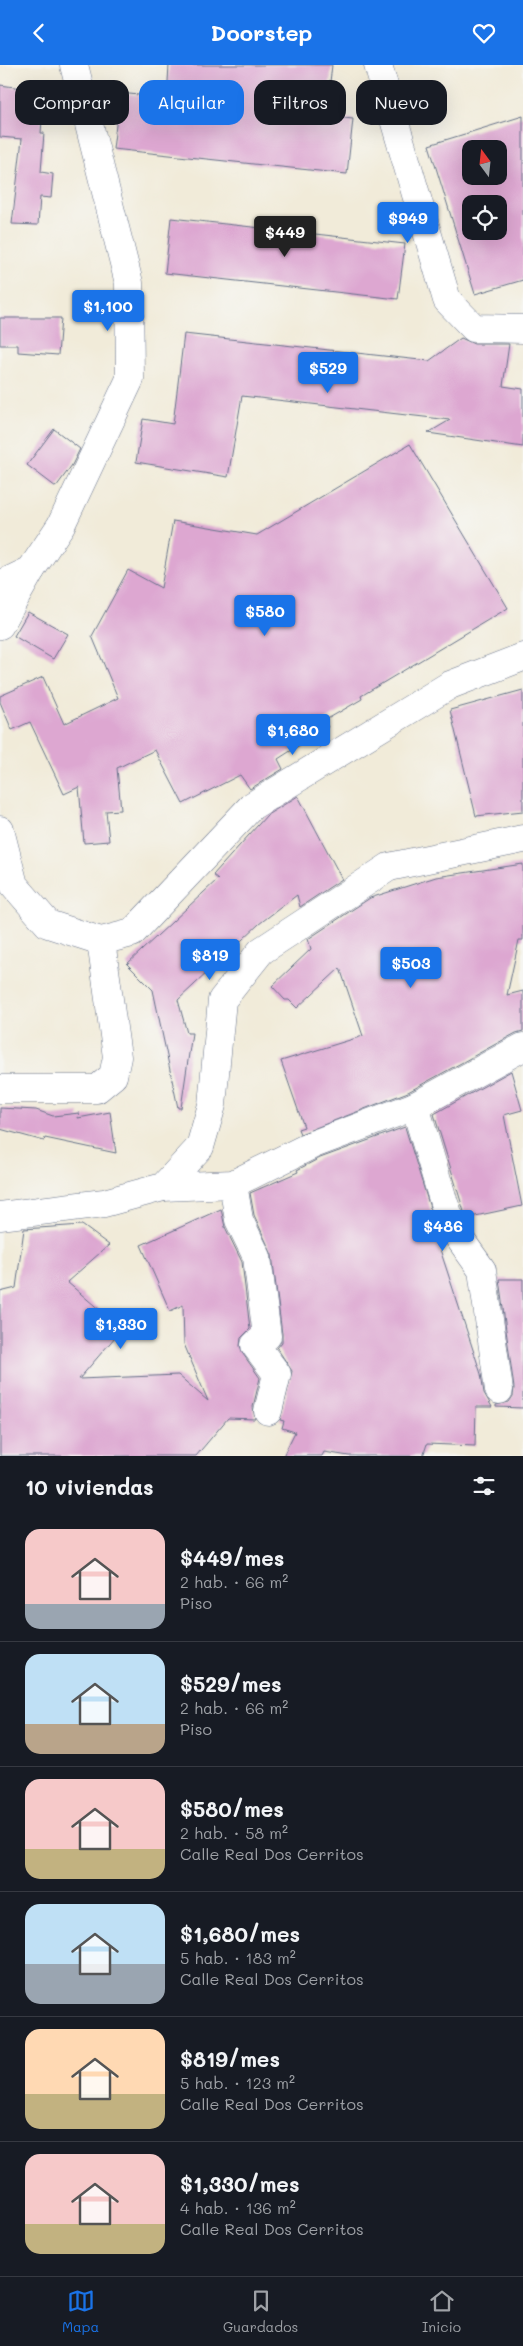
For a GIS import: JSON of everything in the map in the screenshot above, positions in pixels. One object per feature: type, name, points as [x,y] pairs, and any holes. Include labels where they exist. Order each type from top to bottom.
[{"type":"street","points":[[0,625],[31,570],[61,525],[130,379],[129,283],[74,65]]},
{"type":"street","points":[[378,65],[447,300],[474,328],[523,329]]},
{"type":"street","points":[[0,585],[31,570]]},
{"type":"street","points":[[0,830],[14,885],[48,924],[101,941],[132,933],[252,806],[450,685],[523,657]]},
{"type":"street","points":[[164,1187],[200,1147],[212,1105],[222,1000],[261,951],[388,867],[523,839]]},
{"type":"street","points":[[0,1089],[97,1089],[113,1076],[117,1057],[101,941]]},
{"type":"street","points":[[0,1216],[104,1203],[164,1187],[233,1184],[314,1144],[415,1106],[523,1047]]},
{"type":"street","points":[[415,1106],[444,1203],[455,1232],[482,1270],[499,1390]]},
{"type":"street","points":[[233,1184],[239,1220],[257,1257],[267,1336],[255,1345],[277,1374],[268,1411]]},
{"type":"building","points":[[169,65],[332,65],[330,80],[254,80],[254,125],[346,125],[346,118],[353,119],[347,174],[113,149],[116,125],[129,125],[129,94],[139,95],[139,125],[244,125],[244,80],[168,80]]},
{"type":"building","points":[[0,85],[15,87],[15,125],[42,125],[41,133],[44,133],[41,172],[53,174],[51,198],[40,197],[38,225],[12,224],[22,139],[0,137]]},
{"type":"building","points":[[523,116],[523,280],[475,294],[429,145]]},
{"type":"building","points":[[171,218],[405,244],[398,299],[165,273]]},
{"type":"building","points":[[0,318],[61,318],[58,355],[18,352],[18,345],[0,345]]},
{"type":"building","points":[[184,334],[429,361],[461,338],[474,344],[509,344],[503,386],[523,389],[523,447],[428,433],[450,420],[242,396],[228,477],[136,462],[143,419],[173,424]]},
{"type":"building","points":[[54,429],[80,449],[72,465],[56,487],[27,465]]},
{"type":"building","points":[[410,444],[508,608],[361,696],[362,699],[324,721],[328,727],[278,759],[283,769],[250,789],[240,775],[183,804],[155,750],[117,768],[121,810],[106,811],[109,841],[84,843],[79,787],[64,794],[30,722],[12,730],[0,702],[0,696],[43,677],[64,724],[118,698],[92,636],[128,570],[161,588],[173,521],[257,535]]},
{"type":"building","points":[[28,612],[68,634],[53,659],[14,636]]},
{"type":"building","points":[[523,690],[523,811],[476,816],[450,710]]},
{"type":"building","points":[[298,796],[342,879],[300,907],[297,895],[259,924],[178,1000],[187,1033],[192,1033],[181,1108],[178,1108],[153,990],[127,964],[218,879],[213,875],[267,815]]},
{"type":"building","points":[[523,864],[523,940],[519,940],[507,995],[523,991],[523,1031],[516,1033],[408,1092],[300,1134],[298,1129],[304,1127],[281,1061],[363,1036],[340,968],[297,1008],[289,1000],[285,1000],[272,986],[311,949],[308,939],[370,898],[436,877]]},
{"type":"building","points":[[511,1071],[522,1110],[504,1115],[522,1206],[466,1218],[434,1114]]},
{"type":"building","points":[[0,1108],[36,1110],[53,1116],[79,1113],[78,1118],[110,1112],[116,1153],[45,1138],[44,1141],[0,1129]]},
{"type":"building","points":[[405,1127],[435,1224],[432,1225],[481,1374],[484,1393],[492,1407],[476,1407],[475,1446],[427,1444],[423,1456],[349,1456],[324,1452],[322,1456],[283,1456],[295,1432],[282,1428],[284,1421],[280,1420],[292,1371],[277,1348],[282,1342],[282,1334],[272,1255],[254,1215],[250,1193],[298,1172],[297,1170],[320,1158]]},
{"type":"building","points":[[221,1209],[225,1227],[242,1262],[250,1329],[241,1338],[240,1346],[243,1354],[260,1378],[253,1407],[255,1419],[228,1418],[196,1456],[0,1456],[0,1292],[16,1288],[24,1229],[82,1225],[109,1245],[67,1282],[122,1329],[79,1379],[178,1375],[208,1401],[184,1344],[183,1305],[170,1311],[141,1245]]},
{"type":"building","points":[[499,1279],[523,1279],[523,1408],[496,1407],[496,1405],[509,1402],[513,1396],[514,1388]]}]
